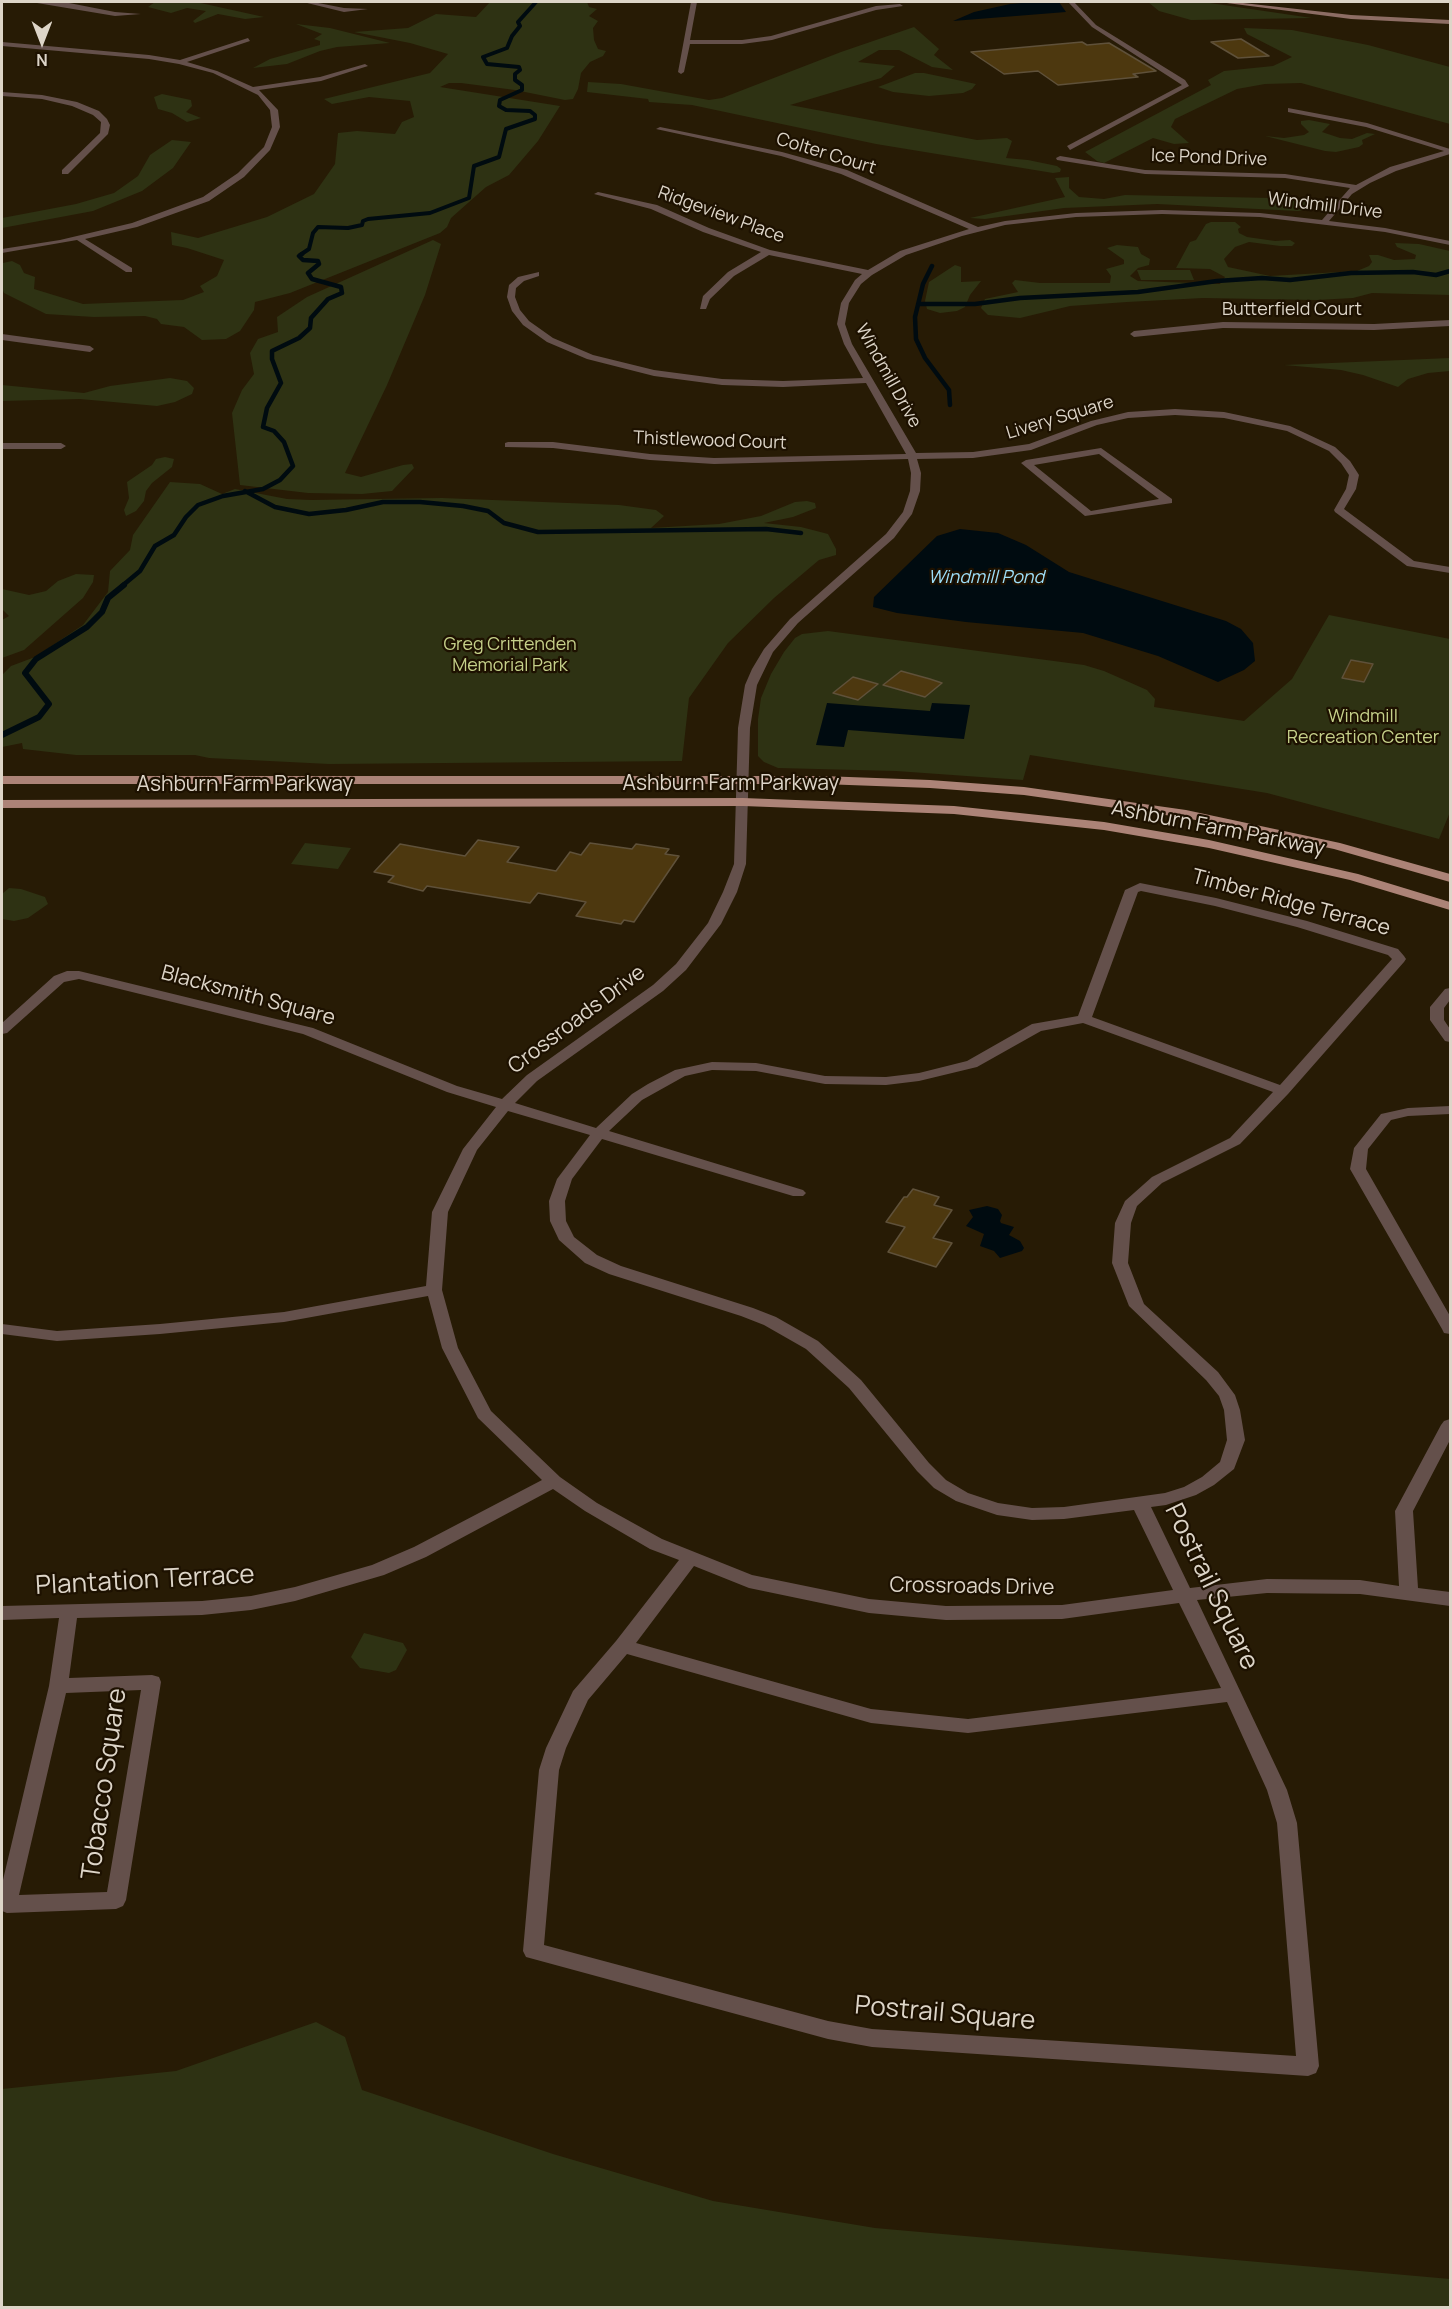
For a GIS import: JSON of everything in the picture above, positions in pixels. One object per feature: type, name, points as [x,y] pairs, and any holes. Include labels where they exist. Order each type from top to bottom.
[{"type":"main road","points":[[1222,2],[1351,17],[1450,22]]},
{"type":"main road","points":[[1260,2],[1367,13],[1450,17]]},
{"type":"main road","name":"Ashburn Farm Parkway","points":[[2,780],[744,780],[930,784],[1024,791],[1098,800],[1291,835],[1450,878]]},
{"type":"main road","name":"Ashburn Farm Parkway","points":[[2,804],[743,802],[907,806],[1104,826],[1248,852],[1360,879],[1450,906]]},
{"type":"street","points":[[34,2],[64,4],[115,14],[138,14]]},
{"type":"street","points":[[306,2],[344,9],[365,9]]},
{"type":"street","points":[[681,72],[694,2]]},
{"type":"street","points":[[1070,148],[1186,86],[1183,81],[1094,26],[1071,2]]},
{"type":"street","points":[[686,42],[734,42],[772,38],[876,8],[900,6]]},
{"type":"street","points":[[180,62],[248,40]]},
{"type":"street","points":[[2,44],[116,53],[180,62],[214,72],[253,89],[267,101],[274,110],[276,127],[267,148],[241,176],[206,199],[169,214],[79,238],[2,251]]},
{"type":"street","points":[[253,89],[321,79],[365,66]]},
{"type":"street","points":[[2,93],[68,102],[90,110],[104,121],[106,125],[104,134],[65,172]]},
{"type":"street","points":[[1291,110],[1375,127],[1450,152]]},
{"type":"street","name":"Colter Court","points":[[660,129],[782,154],[844,172],[976,229]]},
{"type":"street","points":[[1325,221],[1340,201],[1357,187],[1393,169],[1450,152]]},
{"type":"street","name":"Ice Pond Drive","points":[[1060,158],[1137,171],[1285,176],[1357,187]]},
{"type":"street","name":"Ridgeview Place","points":[[598,194],[654,207],[706,230],[768,252],[869,273]]},
{"type":"street","name":"Windmill Drive","points":[[744,780],[744,728],[747,704],[751,685],[768,651],[794,621],[901,524],[915,491],[916,473],[910,450],[848,344],[841,324],[842,313],[850,292],[869,273],[915,248],[976,229],[1038,219],[1134,212],[1228,213],[1325,221],[1450,243]]},
{"type":"street","points":[[79,238],[129,270]]},
{"type":"street","points":[[703,307],[706,298],[730,274],[768,252]]},
{"type":"street","points":[[536,274],[521,279],[512,286],[511,297],[516,311],[525,322],[550,340],[590,357],[654,373],[722,382],[783,384],[869,380]]},
{"type":"street","name":"Butterfield Court","points":[[1134,334],[1223,325],[1374,327],[1450,323]]},
{"type":"street","points":[[2,337],[90,349]]},
{"type":"street","name":"Livery Square","points":[[913,457],[1011,452],[1048,442],[1094,423],[1151,413],[1224,415],[1278,425],[1314,438],[1346,461],[1354,475],[1354,481],[1339,510],[1412,564],[1450,570]]},
{"type":"street","name":"Thistlewood Court","points":[[507,445],[554,445],[641,456],[714,461],[913,457]]},
{"type":"street","points":[[2,446],[62,446]]},
{"type":"street","points":[[1011,452],[1089,514],[1168,501],[1101,451],[1026,463]]},
{"type":"street","name":"Crossroads Drive","points":[[744,780],[740,864],[730,892],[714,924],[681,967],[634,1007],[532,1078],[506,1104],[470,1149],[440,1212],[434,1290],[450,1348],[484,1413],[554,1482],[591,1507],[656,1544],[749,1581],[832,1600],[946,1613],[1062,1612],[1267,1586],[1360,1587],[1450,1599]]},
{"type":"street","name":"Timber Ridge Terrace","points":[[1140,887],[1216,902],[1302,924],[1393,952],[1399,959],[1283,1091],[1235,1142],[1157,1180],[1130,1204],[1123,1223],[1120,1263],[1137,1306],[1212,1376],[1227,1395],[1232,1410],[1236,1440],[1228,1465],[1190,1491],[1166,1499],[1065,1513],[1032,1514],[997,1509],[962,1497],[940,1484],[923,1467],[855,1384],[812,1345],[755,1315],[615,1270],[591,1259],[567,1240],[558,1221],[558,1201],[565,1179],[598,1134],[637,1097],[680,1073],[712,1066],[740,1065],[825,1080],[886,1080],[919,1077],[947,1072],[972,1064],[1037,1028],[1084,1019],[1132,890],[1140,887]]},
{"type":"street","name":"Blacksmith Square","points":[[2,1030],[59,979],[67,975],[79,975],[290,1026],[452,1089],[598,1134]]},
{"type":"street","points":[[1450,992],[1437,1007],[1437,1020],[1450,1038]]},
{"type":"street","points":[[1084,1019],[1283,1091]]},
{"type":"street","points":[[1450,1110],[1408,1112],[1386,1117],[1361,1148],[1358,1169],[1450,1329]]},
{"type":"street","points":[[598,1134],[798,1193]]},
{"type":"street","points":[[2,1329],[57,1336],[160,1329],[284,1317],[434,1290]]},
{"type":"street","points":[[1408,1592],[1404,1511],[1450,1425]]},
{"type":"street","name":"Plantation Terrace","points":[[2,1613],[202,1608],[251,1603],[325,1587],[378,1570],[420,1552],[554,1482]]},
{"type":"street","name":"Postrail Square","points":[[690,1559],[623,1646],[580,1696],[565,1727],[549,1770],[532,1951],[828,2030],[872,2038],[1308,2066],[1287,1823],[1277,1790],[1233,1694],[1140,1503]]},
{"type":"street","name":"Tobacco Square","points":[[58,1686],[152,1682],[116,1900],[7,1904],[58,1686],[69,1612]]},
{"type":"street","name":"Postrail Square","points":[[623,1646],[871,1716],[968,1726],[1233,1694]]},
{"type":"green space","points":[[155,2],[196,2],[264,17],[245,19],[218,14],[195,23],[193,21],[206,11],[187,8],[171,13],[148,7]]},
{"type":"green space","points":[[490,2],[587,2],[589,7],[597,9],[589,16],[598,21],[593,28],[594,40],[598,49],[606,51],[603,56],[590,62],[581,73],[578,89],[573,99],[565,100],[515,90],[461,83],[449,83],[440,87],[560,106],[538,141],[509,175],[486,187],[451,218],[447,227],[440,233],[290,293],[255,302],[254,310],[240,331],[226,339],[202,340],[184,327],[161,324],[157,319],[145,316],[94,317],[46,314],[4,293],[2,288],[3,263],[12,261],[20,265],[24,273],[35,277],[34,289],[83,304],[183,300],[204,292],[200,286],[217,276],[224,260],[172,245],[171,232],[198,238],[267,217],[314,194],[335,164],[338,133],[357,131],[395,134],[402,122],[414,117],[410,101],[369,97],[332,104],[324,99],[430,73],[448,54],[410,43],[354,32],[408,28],[436,14],[476,17]]},
{"type":"green space","points":[[1148,2],[1203,2],[1312,18],[1191,20],[1159,11]]},
{"type":"green space","points":[[296,24],[330,28],[390,43],[337,47],[287,64],[253,68],[270,59],[320,45],[320,41],[314,39],[322,34]]},
{"type":"green space","points":[[914,27],[939,49],[934,55],[953,70],[932,67],[899,50],[879,50],[858,62],[895,66],[881,78],[790,105],[977,140],[1007,138],[1012,141],[1006,158],[1057,166],[1061,169],[1060,172],[1053,173],[876,144],[692,105],[649,102],[648,99],[587,92],[588,82],[621,84],[709,100],[722,98],[841,52]]},
{"type":"green space","points":[[1244,28],[1292,30],[1368,45],[1450,67],[1450,124],[1301,83],[1265,84],[1237,89],[1175,119],[1171,127],[1189,143],[1174,144],[1153,138],[1104,163],[1085,152],[1211,85],[1208,80],[1224,71],[1273,66],[1292,57],[1247,34]]},
{"type":"green space","points":[[915,73],[976,84],[972,89],[963,93],[929,96],[893,92],[878,87]]},
{"type":"green space","points":[[162,94],[191,100],[192,106],[186,112],[201,118],[187,122],[172,113],[158,109],[154,97]]},
{"type":"green space","points":[[1309,120],[1330,124],[1322,132],[1340,138],[1352,139],[1367,133],[1375,134],[1362,140],[1363,144],[1359,147],[1336,152],[1265,136],[1284,138],[1304,135],[1309,132],[1301,121]]},
{"type":"green space","points":[[172,140],[191,142],[173,168],[142,191],[93,211],[2,228],[2,218],[76,204],[114,193],[138,176],[150,155]]},
{"type":"green space","points":[[1069,177],[1069,188],[1079,197],[1104,199],[1125,195],[1272,198],[1317,203],[1311,209],[1298,211],[1157,204],[1064,208],[985,219],[970,218],[1065,197],[1055,178]]},
{"type":"green space","points":[[1235,222],[1241,227],[1238,229],[1239,233],[1247,237],[1275,241],[1290,240],[1295,243],[1292,246],[1280,246],[1249,242],[1235,247],[1224,259],[1228,267],[1270,276],[1357,271],[1369,266],[1372,262],[1369,255],[1394,260],[1415,259],[1416,255],[1397,247],[1395,243],[1419,244],[1450,251],[1450,295],[1372,293],[1353,298],[1317,300],[1203,298],[1127,302],[1070,306],[1020,318],[988,315],[981,308],[985,299],[1018,292],[1012,283],[1015,280],[1040,283],[1110,283],[1111,276],[1106,269],[1124,264],[1124,260],[1107,248],[1117,245],[1138,247],[1141,254],[1150,259],[1149,265],[1138,268],[1130,276],[1138,281],[1220,284],[1225,277],[1210,269],[1176,268],[1190,242],[1196,240],[1206,224]]},
{"type":"green space","points":[[433,240],[441,244],[425,295],[387,385],[345,473],[361,477],[403,465],[412,464],[414,468],[392,491],[362,494],[308,493],[240,485],[232,413],[242,390],[254,374],[250,353],[258,339],[278,332],[277,317],[307,297]]},
{"type":"green space","points":[[955,265],[961,267],[961,282],[981,281],[970,295],[965,307],[957,311],[940,313],[927,309],[925,301],[929,282]]},
{"type":"green space","points":[[1137,270],[1190,270],[1194,280],[1141,280]]},
{"type":"green space","points":[[1450,358],[1450,371],[1428,373],[1408,379],[1398,387],[1341,370],[1284,365]]},
{"type":"green space","points":[[170,378],[187,381],[194,388],[192,394],[175,402],[157,406],[80,399],[2,401],[2,385],[84,393],[110,386]]},
{"type":"green space","points":[[165,457],[174,459],[172,467],[152,483],[146,491],[144,501],[136,511],[126,516],[124,510],[129,498],[127,482],[152,465],[156,459]]},
{"type":"green space","name":"Greg Crittenden Memorial Park","points":[[170,482],[200,484],[222,494],[235,489],[287,499],[442,498],[619,505],[656,510],[664,516],[651,528],[719,524],[761,516],[795,502],[807,501],[815,503],[816,508],[793,517],[764,523],[801,527],[828,534],[836,549],[836,555],[819,560],[774,598],[728,643],[689,698],[682,761],[329,764],[209,758],[195,755],[76,755],[23,749],[22,743],[2,747],[2,675],[11,666],[35,657],[83,625],[108,592],[110,571],[130,550],[133,535]]},
{"type":"green space","points":[[76,574],[94,575],[93,582],[83,598],[24,650],[2,658],[2,620],[9,616],[2,609],[2,589],[29,595],[46,591],[58,581]]},
{"type":"green space","name":"Windmill Recreation Center","points":[[1329,615],[1450,639],[1450,812],[1439,839],[1267,793],[1030,755],[1023,780],[896,771],[778,768],[764,762],[758,756],[758,719],[761,698],[784,652],[795,638],[802,634],[828,631],[1084,665],[1147,690],[1155,699],[1154,707],[1244,721],[1292,679]]},
{"type":"green space","points":[[305,843],[351,848],[338,869],[291,864]]},
{"type":"green space","points":[[9,888],[21,889],[45,897],[48,904],[28,918],[14,921],[2,919],[2,894]]},
{"type":"green space","points":[[364,1633],[403,1643],[407,1650],[396,1670],[389,1673],[360,1668],[351,1657]]},
{"type":"green space","points":[[316,2022],[345,2037],[362,2090],[553,2154],[713,2201],[875,2228],[1450,2279],[1450,2307],[2,2307],[2,2089],[176,2071]]},
{"type":"water","points":[[1059,2],[1066,12],[953,21],[974,12],[1010,4]]},
{"type":"water","name":"Windmill Pond","points":[[960,529],[998,533],[1026,545],[1069,572],[1226,621],[1241,629],[1253,643],[1255,661],[1244,670],[1218,682],[1158,656],[1083,633],[966,622],[897,613],[873,607],[874,597],[937,536]]},
{"type":"water","points":[[827,703],[930,711],[932,703],[970,705],[964,739],[848,730],[844,747],[816,745]]},
{"type":"water","points":[[987,1206],[998,1209],[1002,1215],[1001,1223],[1014,1227],[1009,1235],[1020,1241],[1024,1248],[1022,1251],[1000,1258],[994,1251],[980,1246],[984,1234],[966,1226],[973,1217],[969,1210]]},
{"type":"building","points":[[1241,39],[1269,56],[1238,58],[1211,42]]},
{"type":"building","points":[[1082,42],[1087,45],[1109,43],[1156,71],[1133,74],[1138,77],[1058,85],[1038,71],[1004,74],[971,52]]},
{"type":"building","points":[[1351,660],[1373,664],[1364,682],[1342,678]]},
{"type":"building","points":[[901,671],[942,683],[925,697],[883,685]]},
{"type":"building","points":[[853,677],[878,684],[858,700],[833,693]]},
{"type":"building","points":[[478,840],[519,847],[507,862],[556,871],[570,852],[581,855],[590,843],[632,849],[636,844],[669,849],[665,854],[679,856],[634,922],[624,920],[621,924],[576,916],[586,902],[538,893],[530,903],[427,886],[423,891],[388,882],[394,876],[374,872],[400,844],[465,856]]},
{"type":"building","points":[[913,1189],[939,1197],[934,1205],[952,1210],[933,1238],[952,1243],[936,1267],[888,1252],[905,1227],[886,1222],[904,1197],[907,1197]]},
{"type":"waterway","points":[[300,255],[309,249],[313,233],[318,227],[348,228],[362,225],[363,221],[368,219],[430,213],[469,198],[474,166],[499,157],[506,129],[535,119],[535,115],[530,111],[506,110],[499,106],[500,100],[522,90],[522,85],[515,80],[515,74],[520,70],[519,67],[487,64],[483,57],[507,48],[512,36],[520,26],[518,22],[536,2]]},
{"type":"waterway","points":[[247,492],[263,489],[280,480],[293,466],[284,442],[274,431],[263,427],[267,408],[281,383],[272,359],[272,351],[299,338],[310,328],[311,318],[328,299],[342,293],[341,287],[312,279],[308,273],[319,264],[318,261],[303,260],[299,256],[302,254]]},
{"type":"waterway","points":[[918,304],[923,284],[932,266]]},
{"type":"waterway","points":[[918,304],[975,304],[1020,298],[1138,292],[1217,281],[1262,278],[1290,280],[1351,273],[1413,272],[1436,275],[1450,271]]},
{"type":"waterway","points":[[918,304],[915,317],[916,339],[925,358],[949,390],[950,405]]},
{"type":"waterway","points":[[122,586],[140,571],[155,546],[174,535],[186,517],[198,505],[223,496],[247,492]]},
{"type":"waterway","points":[[247,492],[275,507],[309,514],[346,510],[383,502],[420,502],[463,506],[488,511],[504,523],[538,532],[766,529],[801,533]]},
{"type":"waterway","points":[[2,735],[39,717],[49,704],[25,673],[36,659],[87,627],[102,612],[108,598],[124,585]]}]
